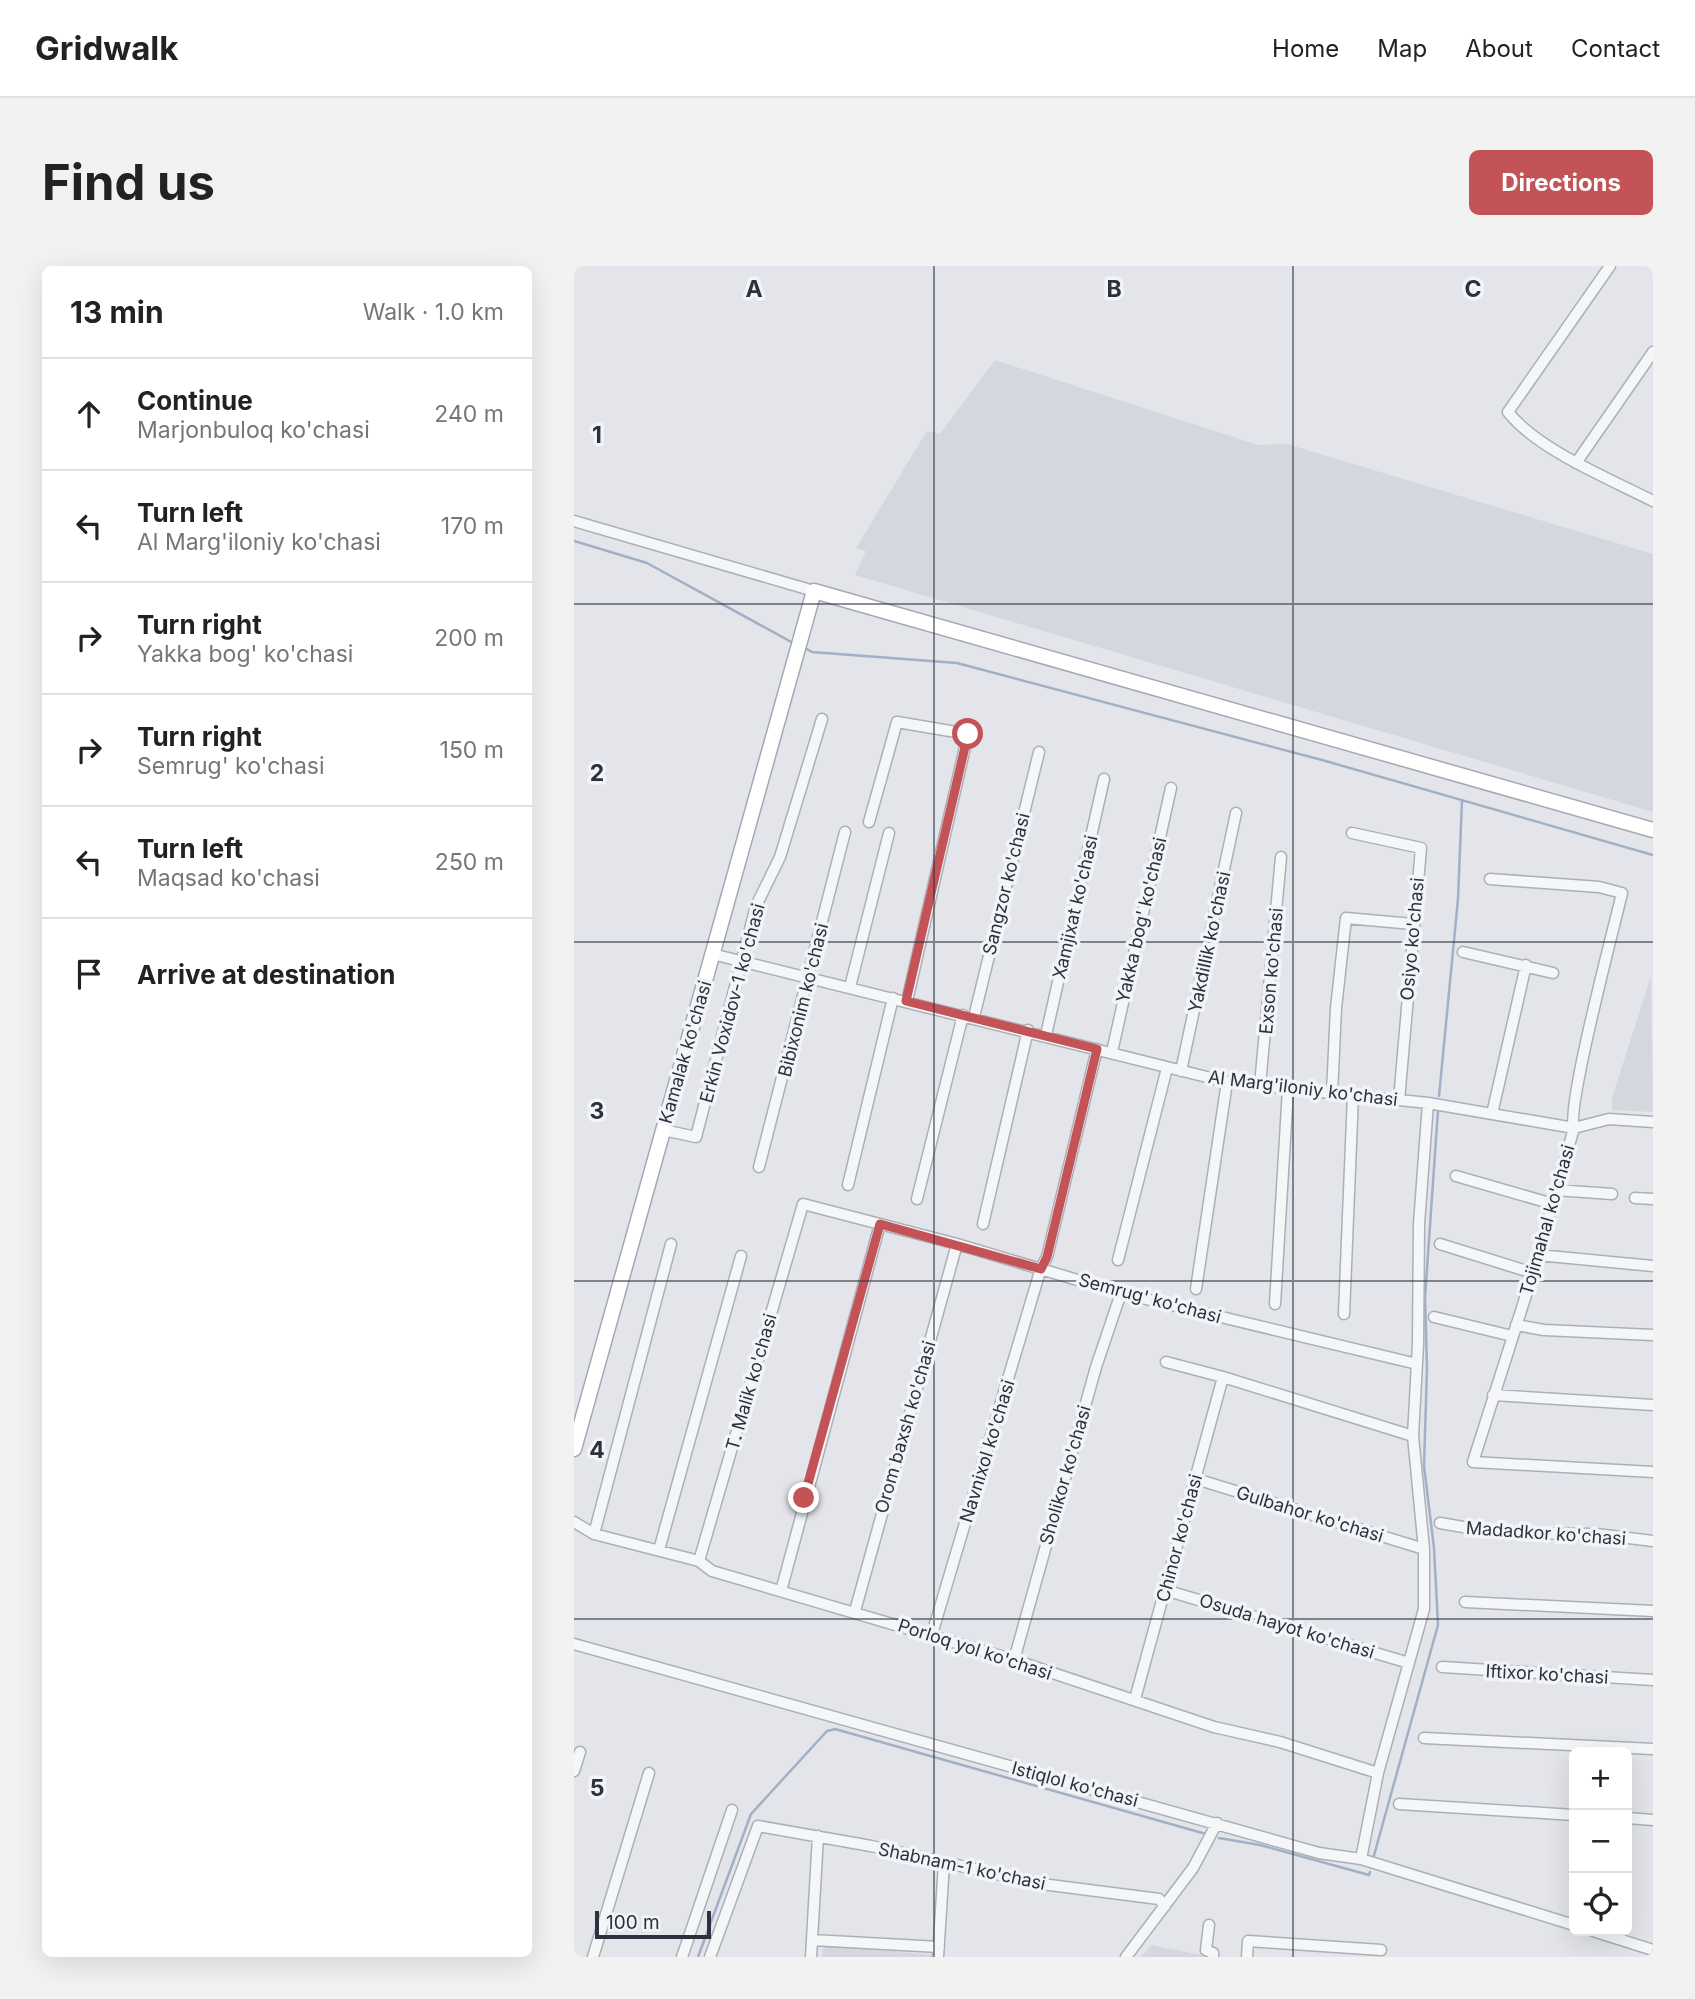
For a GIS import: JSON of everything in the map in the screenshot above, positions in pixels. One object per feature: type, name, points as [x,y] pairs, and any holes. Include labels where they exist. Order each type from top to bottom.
[{"type":"main road","name":"Kamalak ko'chasi","points":[[574,1446],[814,591]]},
{"type":"main road","points":[[814,591],[1653,830]]},
{"type":"street","points":[[1611,266],[1508,412],[1516,422],[1576,463],[1653,501]]},
{"type":"street","points":[[1576,463],[1653,352]]},
{"type":"street","points":[[574,521],[814,591]]},
{"type":"street","name":"Erkin Voxidov-1 ko'chasi","points":[[663,1130],[695,1137],[756,905],[780,857],[822,719]]},
{"type":"street","points":[[869,822],[897,722],[968,734],[906,1001]]},
{"type":"street","name":"Sangzor ko'chasi","points":[[917,1199],[1039,752]]},
{"type":"street","name":"Xamjixat ko'chasi","points":[[1046,1035],[1104,779]]},
{"type":"street","name":"Yakka bog' ko'chasi","points":[[1112,1052],[1171,788]]},
{"type":"street","name":"Yakdillik ko'chasi","points":[[1181,1071],[1236,813]]},
{"type":"street","name":"Bibixonim ko'chasi","points":[[760,1167],[845,832]]},
{"type":"street","points":[[850,986],[889,833]]},
{"type":"street","name":"Osiyo ko'chasi","points":[[1352,833],[1421,848],[1399,1100]]},
{"type":"street","name":"Exson ko'chasi","points":[[1260,1085],[1281,857]]},
{"type":"street","name":"Tojimahal ko'chasi","points":[[1490,879],[1599,887],[1622,893],[1580,1070],[1571,1119],[1574,1128],[1533,1273],[1473,1462],[1653,1472]]},
{"type":"street","points":[[1332,1094],[1336,1008],[1346,918],[1413,924]]},
{"type":"street","points":[[1463,952],[1553,973]]},
{"type":"street","name":"Al Marg'iloniy ko'chasi","points":[[712,954],[741,964],[809,980],[850,986],[1227,1082],[1428,1103],[1574,1128],[1609,1118],[1653,1122]]},
{"type":"street","points":[[1492,1114],[1525,965]]},
{"type":"street","points":[[848,1185],[893,998]]},
{"type":"street","points":[[983,1224],[1028,1030]]},
{"type":"street","points":[[1041,1269],[1047,1257],[1072,1159],[1097,1049]]},
{"type":"street","points":[[1118,1259],[1167,1068]]},
{"type":"street","points":[[1196,1289],[1227,1082]]},
{"type":"street","points":[[1275,1304],[1288,1089]]},
{"type":"street","points":[[1344,1314],[1353,1096]]},
{"type":"street","points":[[1362,1858],[1378,1773],[1424,1609],[1424,1549],[1413,1436],[1418,1344],[1419,1224],[1428,1103]]},
{"type":"street","points":[[1456,1176],[1553,1204]]},
{"type":"street","points":[[1556,1191],[1612,1195]]},
{"type":"street","points":[[1635,1198],[1653,1199]]},
{"type":"street","name":"Semrug' ko'chasi","points":[[803,1204],[957,1244],[1121,1293],[1417,1364]]},
{"type":"street","name":"T. Malik ko'chasi","points":[[699,1561],[803,1204]]},
{"type":"street","points":[[781,1591],[880,1224]]},
{"type":"street","points":[[594,1534],[671,1244]]},
{"type":"street","name":"Orom baxsh ko'chasi","points":[[855,1611],[957,1244]]},
{"type":"street","points":[[1440,1244],[1533,1273]]},
{"type":"street","points":[[1538,1255],[1653,1266]]},
{"type":"street","points":[[659,1550],[741,1256]]},
{"type":"street","name":"Navnixol ko'chasi","points":[[932,1634],[1041,1269]]},
{"type":"street","name":"Sholikor ko'chasi","points":[[1014,1660],[1096,1367],[1121,1293]]},
{"type":"street","points":[[1434,1317],[1514,1330],[1653,1335]]},
{"type":"street","points":[[1166,1363],[1223,1377],[1413,1436]]},
{"type":"street","name":"Chinor ko'chasi","points":[[1135,1699],[1223,1377]]},
{"type":"street","points":[[1493,1395],[1653,1405]]},
{"type":"street","name":"Gulbahor ko'chasi","points":[[1196,1479],[1424,1549]]},
{"type":"street","name":"Porloq yol ko'chasi","points":[[574,1522],[594,1534],[699,1561],[712,1571],[814,1603],[855,1611],[932,1634],[1214,1727],[1280,1742],[1378,1773]]},
{"type":"street","name":"Madadkor ko'chasi","points":[[1440,1523],[1498,1533],[1595,1534],[1653,1541]]},
{"type":"street","name":"Osuda hayot ko'chasi","points":[[1165,1590],[1409,1663]]},
{"type":"street","points":[[1465,1602],[1653,1611]]},
{"type":"street","name":"Istiqlol ko'chasi","points":[[574,1644],[1319,1853],[1362,1858],[1569,1923]]},
{"type":"street","name":"Iftixor ko'chasi","points":[[1442,1667],[1653,1680]]},
{"type":"street","points":[[1424,1738],[1653,1749]]},
{"type":"street","points":[[574,1771],[580,1752]]},
{"type":"street","points":[[593,1957],[649,1773]]},
{"type":"street","points":[[1399,1804],[1569,1815]]},
{"type":"street","points":[[682,1957],[732,1810]]},
{"type":"street","points":[[1632,1818],[1653,1820]]},
{"type":"street","points":[[1126,1957],[1192,1868],[1217,1823]]},
{"type":"street","name":"Shabnam-1 ko'chasi","points":[[710,1957],[758,1826],[818,1836],[1042,1884],[1159,1899],[1165,1906]]},
{"type":"street","points":[[811,1957],[818,1836]]},
{"type":"street","points":[[812,1940],[938,1952],[944,1863]]},
{"type":"street","points":[[1209,1925],[1206,1950],[1213,1953],[1213,1957]]},
{"type":"street","points":[[1609,1936],[1653,1950]]},
{"type":"street","points":[[1247,1957],[1248,1941],[1381,1950]]},
{"type":"shaded area","points":[[995,360],[1258,445],[1287,444],[1653,554],[1653,812],[855,575],[866,551],[856,548],[927,431],[940,434]]},
{"type":"shaded area","points":[[1651,976],[1653,1112],[1612,1110],[1612,1098]]},
{"type":"shaded area","points":[[824,1945],[935,1955],[935,1957],[822,1957]]},
{"type":"shaded area","points":[[1151,1945],[1206,1956],[1206,1957],[1141,1957]]},
{"type":"waterway","points":[[574,541],[647,563],[795,644]]},
{"type":"waterway","points":[[805,648],[812,652],[957,663],[1322,760],[1653,855]]},
{"type":"waterway","points":[[1439,1096],[1458,899],[1462,800]]},
{"type":"waterway","points":[[1373,1859],[1438,1625],[1434,1548],[1424,1466],[1427,1368],[1425,1298],[1438,1110]]},
{"type":"waterway","points":[[698,1957],[751,1814],[827,1731],[835,1729],[1206,1834]]},
{"type":"waterway","points":[[1219,1838],[1260,1845],[1369,1875],[1370,1872]]},
{"type":"route","points":[[804,1498],[880,1224],[1041,1269],[1047,1257],[1085,1105],[1097,1049],[906,1001],[939,870],[968,734]]}]
